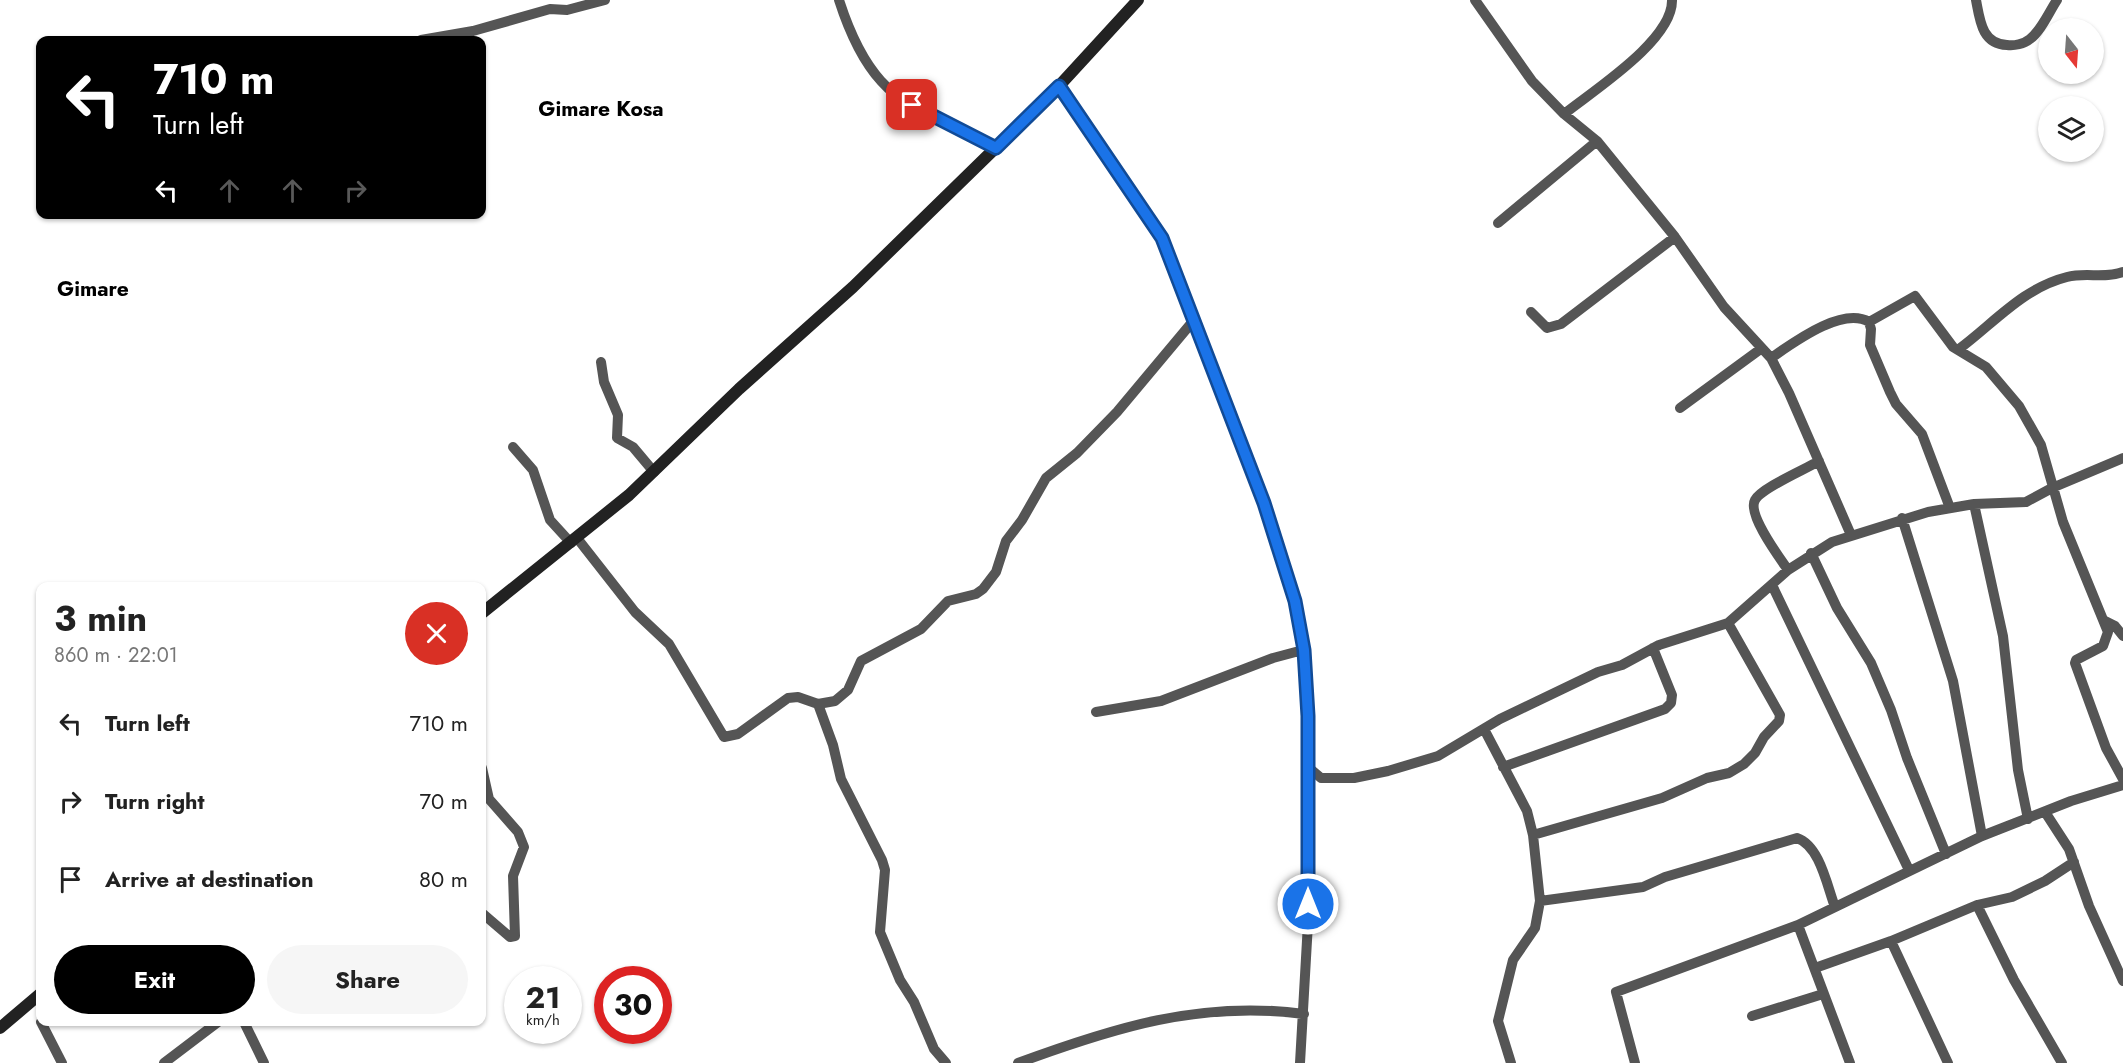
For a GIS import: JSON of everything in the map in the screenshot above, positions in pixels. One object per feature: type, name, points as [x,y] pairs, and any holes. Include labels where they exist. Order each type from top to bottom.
[{"type":"street","points":[[444,36],[473,31],[550,9],[567,10],[606,0]]},
{"type":"street","points":[[839,0],[861,51],[888,89],[912,105],[996,148]]},
{"type":"street","points":[[486,610],[574,541],[654,472],[740,389],[853,287],[1059,86],[1138,0]]},
{"type":"street","points":[[1475,0],[1532,81],[1564,114],[1597,141],[1675,237],[1724,307],[1771,358],[1851,535]]},
{"type":"street","points":[[1564,114],[1635,59],[1672,14],[1672,0]]},
{"type":"street","points":[[1976,0],[1980,25],[1987,38],[1998,45],[2015,46],[2030,39],[2057,0]]},
{"type":"street","points":[[1059,86],[1162,238],[1264,503],[1295,601],[1304,650],[1308,716],[1309,884],[1301,1063]]},
{"type":"street","points":[[1498,223],[1597,141]]},
{"type":"street","points":[[1531,312],[1547,328],[1561,324],[1675,237]]},
{"type":"street","points":[[1959,349],[2028,292],[2069,276],[2109,276],[2123,272]]},
{"type":"street","points":[[1771,358],[1839,319],[1854,318],[1869,322],[1915,296],[1953,347],[1986,367],[2019,406],[2041,445],[2052,488],[2105,621],[2108,632],[2106,642],[2076,660],[2075,668],[2094,710],[2106,748],[2123,779]]},
{"type":"street","points":[[513,447],[532,470],[550,520],[574,541],[635,612],[669,644],[724,737],[738,734],[788,698],[798,697],[818,704],[841,698],[848,690],[861,661],[921,629],[948,601],[976,594],[983,589],[996,572],[1006,541],[1022,520],[1046,478],[1077,453],[1117,412],[1194,320]]},
{"type":"street","points":[[1869,322],[1870,345],[1886,382],[1896,404],[1922,434],[1950,508]]},
{"type":"street","points":[[1680,408],[1762,348]]},
{"type":"street","points":[[601,362],[604,382],[618,416],[616,436],[633,447],[654,472]]},
{"type":"street","points":[[1307,786],[1321,778],[1368,776],[1438,756],[1484,729],[1653,648],[1728,623],[1788,570],[1812,553],[1851,535],[1902,518],[1950,508],[1974,504],[2026,502],[2052,488],[2123,458]]},
{"type":"street","points":[[1788,570],[1755,514],[1755,501],[1762,493],[1819,461]]},
{"type":"street","points":[[1974,504],[2003,636],[2018,770],[2028,819]]},
{"type":"street","points":[[1902,518],[1953,681],[1982,836]]},
{"type":"street","points":[[1812,553],[1837,608],[1871,663],[1892,710],[1907,758],[1946,854]]},
{"type":"street","points":[[1772,585],[1909,870]]},
{"type":"street","points":[[2105,621],[2115,626],[2123,636]]},
{"type":"street","points":[[1533,835],[1662,798],[1707,778],[1729,773],[1755,753],[1764,737],[1779,721],[1780,715],[1728,623]]},
{"type":"street","points":[[1503,767],[1665,709],[1671,703],[1672,695],[1653,648]]},
{"type":"street","points":[[1096,712],[1161,701],[1273,657],[1304,650]]},
{"type":"street","points":[[818,704],[833,745],[841,779],[885,870],[880,932],[900,980],[914,1002],[934,1049],[946,1063]]},
{"type":"street","points":[[1484,729],[1522,799],[1533,835],[1540,901],[1534,928],[1513,960],[1498,1021],[1511,1063]]},
{"type":"street","points":[[1308,767],[1321,778]]},
{"type":"street","points":[[1635,1063],[1616,992],[1798,925],[1982,836],[2123,785]]},
{"type":"street","points":[[486,786],[489,799],[518,832],[524,847],[513,876],[515,936],[510,938],[486,917]]},
{"type":"street","points":[[2045,812],[2074,862],[2101,936],[2123,981]]},
{"type":"street","points":[[1540,901],[1643,886],[1665,877],[1797,838],[1805,841],[1813,851],[1835,907]]},
{"type":"street","points":[[1815,968],[1891,941],[1977,905],[2012,897],[2045,881],[2074,862]]},
{"type":"street","points":[[1977,905],[2020,991],[2062,1063]]},
{"type":"street","points":[[1798,925],[1850,1063]]},
{"type":"street","points":[[1891,941],[1948,1063]]},
{"type":"street","points":[[1752,1016],[1823,994]]},
{"type":"street","points":[[0,1028],[36,997]]},
{"type":"street","points":[[28,1004],[36,1014]]},
{"type":"street","points":[[1018,1063],[1069,1044],[1154,1020],[1240,1008],[1304,1014]]},
{"type":"street","points":[[44,1026],[62,1063]]},
{"type":"street","points":[[164,1063],[213,1026]]},
{"type":"street","points":[[246,1026],[264,1063]]},
{"type":"district","name":"Gimare Kosa","points":[[601,109]]},
{"type":"district","name":"Gimare","points":[[93,289]]},
{"type":"route","points":[[912,105],[996,148],[1059,86],[1121,173],[1162,238],[1225,396],[1264,503],[1295,601],[1301,628],[1308,716],[1308,904]]}]
